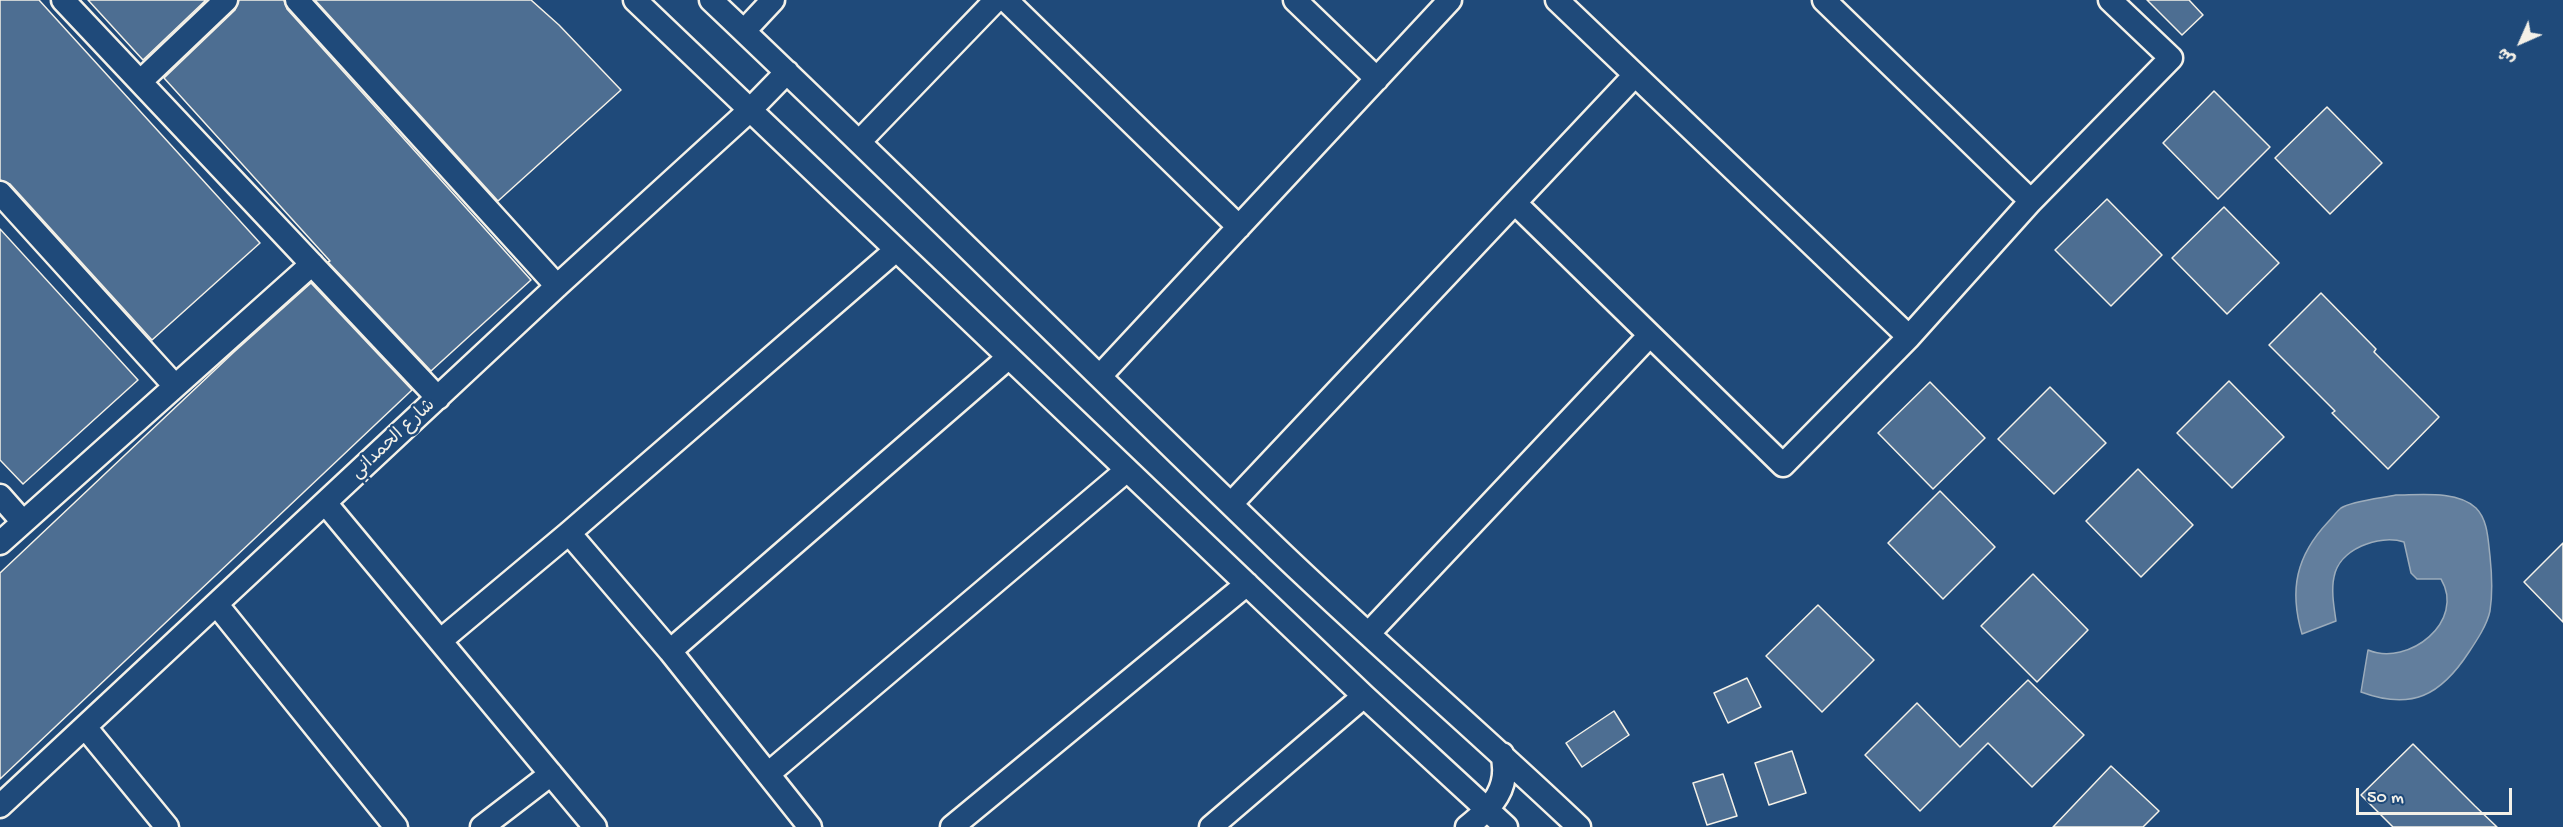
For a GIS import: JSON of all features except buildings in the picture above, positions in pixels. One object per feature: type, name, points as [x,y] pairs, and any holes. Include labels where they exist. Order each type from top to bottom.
[{"type":"street","points":[[63,0],[438,398]]},
{"type":"street","points":[[141,81],[226,0]]},
{"type":"street","points":[[297,0],[557,286]]},
{"type":"street","points":[[635,0],[1364,696],[1506,827]]},
{"type":"street","points":[[711,0],[860,141],[1231,504],[1579,827]]},
{"type":"street","points":[[744,31],[774,0]]},
{"type":"street","points":[[860,141],[996,0]]},
{"type":"street","points":[[1006,0],[1239,227]]},
{"type":"street","points":[[1295,0],[1377,79]]},
{"type":"street","points":[[1100,376],[1450,0]]},
{"type":"street","points":[[1557,0],[1909,337]]},
{"type":"street","points":[[1824,0],[2031,201]]},
{"type":"street","points":[[1515,203],[1782,465],[1909,337],[2031,201],[2171,58],[2110,0]]},
{"type":"street","name":"شارع الحمداني","points":[[2,800],[85,727],[326,504],[557,286],[750,110],[787,72]]},
{"type":"street","points":[[1231,504],[1635,75]]},
{"type":"street","points":[[0,193],[175,386]]},
{"type":"street","points":[[440,641],[569,533],[896,250]]},
{"type":"street","points":[[0,543],[312,264]]},
{"type":"street","points":[[1369,633],[1650,335]]},
{"type":"street","points":[[669,651],[1009,357]]},
{"type":"street","points":[[768,774],[1127,470]]},
{"type":"street","points":[[0,496],[23,522]]},
{"type":"street","points":[[326,504],[595,827]]},
{"type":"street","points":[[569,533],[669,651],[810,827]]},
{"type":"street","points":[[952,827],[1247,584]]},
{"type":"street","points":[[217,605],[396,827]]},
{"type":"street","points":[[1211,827],[1364,696]]},
{"type":"street","points":[[85,727],[167,827]]},
{"type":"street","points":[[1467,827],[1495,802],[1503,784],[1505,764],[1502,754]]},
{"type":"street","points":[[482,827],[551,774]]},
{"type":"water","points":[[2396,495],[2448,496],[2459,498],[2476,508],[2487,530],[2492,597],[2487,622],[2458,667],[2447,679],[2436,689],[2424,695],[2395,700],[2361,692],[2368,650],[2384,654],[2400,652],[2416,646],[2429,637],[2440,624],[2446,610],[2447,595],[2441,579],[2417,579],[2411,573],[2404,542],[2383,540],[2372,542],[2352,552],[2337,567],[2333,582],[2336,621],[2302,634],[2296,603],[2296,588],[2302,561],[2309,548],[2339,510],[2352,503]]}]
